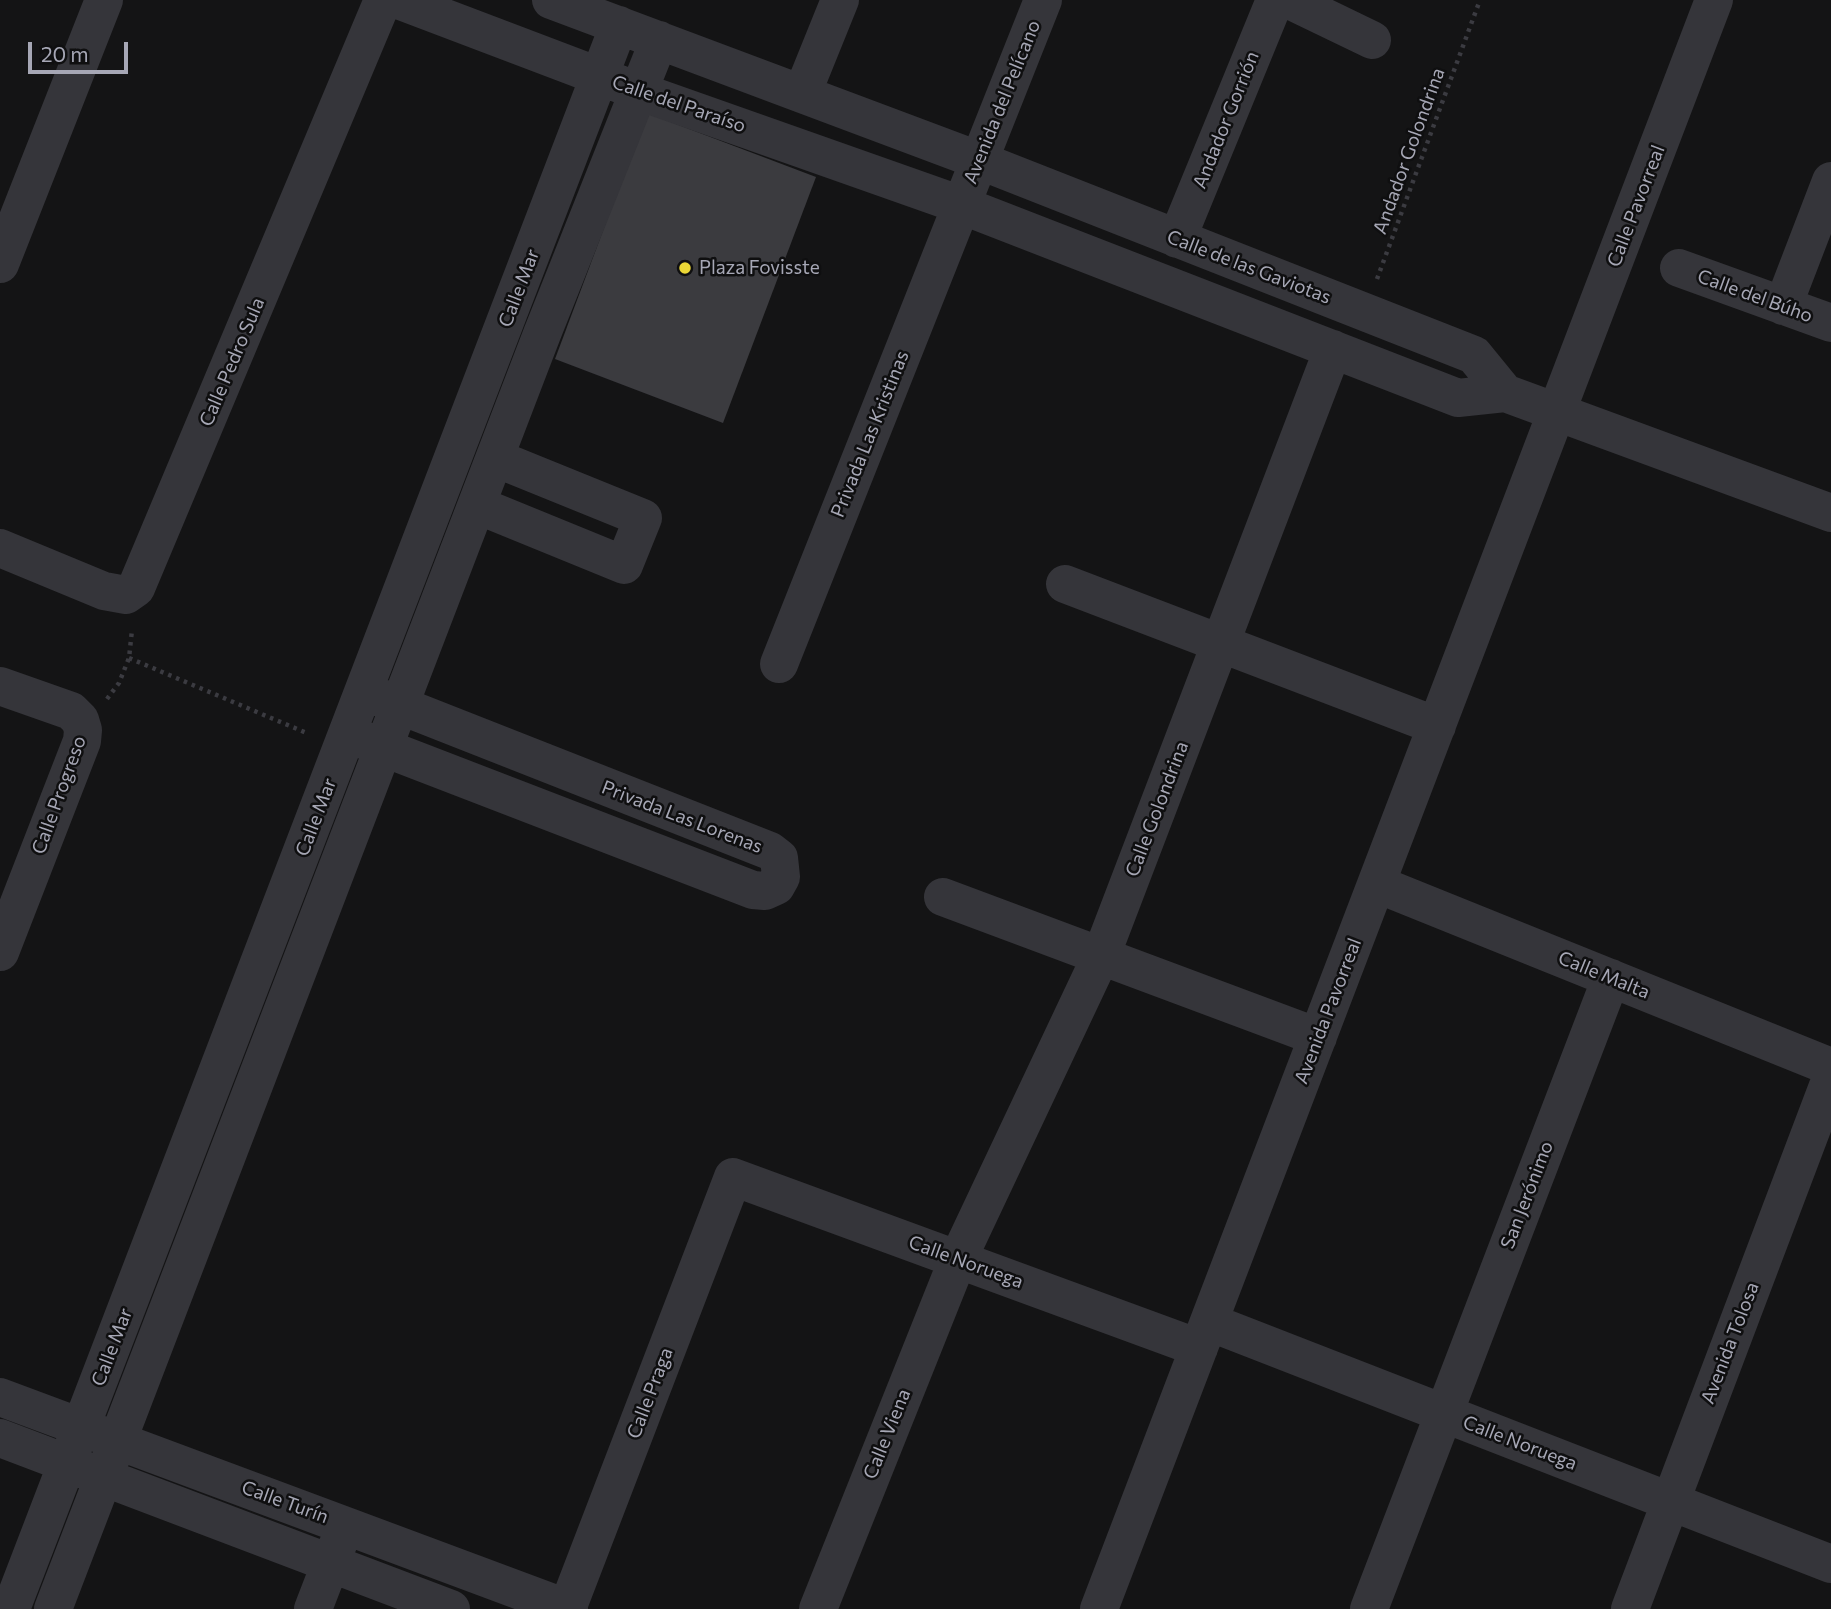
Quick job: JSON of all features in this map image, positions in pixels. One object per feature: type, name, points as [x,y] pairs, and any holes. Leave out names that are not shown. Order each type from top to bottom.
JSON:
[{"type":"street","points":[[0,264],[104,0]]},
{"type":"street","name":"Calle Pedro Sula","points":[[126,595],[142,579],[383,0]]},
{"type":"street","name":"Calle del Paraíso","points":[[398,0],[638,91],[961,205]]},
{"type":"street","points":[[551,0],[978,160]]},
{"type":"street","points":[[802,94],[840,0]]},
{"type":"street","name":"Avenida del Pelícano","points":[[961,205],[1043,0]]},
{"type":"street","name":"Andador Gorrión","points":[[1178,239],[1275,0]]},
{"type":"street","points":[[1289,0],[1372,40]]},
{"type":"street","name":"Calle Pavorreal","points":[[1557,413],[1714,0]]},
{"type":"street","name":"Calle Mar","points":[[11,1609],[619,25]]},
{"type":"street","name":"Calle Mar","points":[[53,1609],[399,706],[659,40]]},
{"type":"street","name":"Calle de las Gaviotas","points":[[978,160],[1474,355],[1505,393]]},
{"type":"street","points":[[1783,306],[1831,181]]},
{"type":"street","name":"Calle de las Gaviotas","points":[[961,205],[1458,398],[1505,393],[1831,513]]},
{"type":"street","name":"Privada Las Kristinas","points":[[779,664],[961,205]]},
{"type":"street","name":"Calle del Búho","points":[[1679,268],[1831,324]]},
{"type":"street","name":"Calle Golondrina","points":[[958,1259],[1101,956],[1333,349]]},
{"type":"street","name":"Avenida Pavorreal","points":[[1099,1609],[1557,413]]},
{"type":"street","points":[[477,505],[624,565],[642,518],[495,458]]},
{"type":"street","points":[[0,548],[104,591],[126,595]]},
{"type":"street","points":[[1065,584],[1437,726]]},
{"type":"street","name":"Calle Progreso","points":[[0,686],[71,711],[80,720],[82,741],[0,952]]},
{"type":"street","name":"Privada Las Lorenas","points":[[345,741],[383,748],[753,890],[765,891],[776,886],[781,877],[779,858],[770,851],[399,706],[365,690]]},
{"type":"street","name":"Calle Malta","points":[[1377,884],[1831,1066]]},
{"type":"street","points":[[943,897],[1318,1037]]},
{"type":"street","name":"San Jerónimo","points":[[1369,1609],[1611,978]]},
{"type":"street","name":"Avenida Tolosa","points":[[1630,1609],[1831,1077]]},
{"type":"street","name":"Calle Noruega","points":[[733,1177],[958,1259],[1444,1413],[1831,1564]]},
{"type":"street","name":"Calle Praga","points":[[568,1609],[733,1177]]},
{"type":"street","name":"Calle Viena","points":[[818,1609],[958,1259]]},
{"type":"street","name":"Calle Turín","points":[[0,1397],[568,1609]]},
{"type":"street","points":[[0,1438],[451,1609]]},
{"type":"street","points":[[313,1609],[345,1524]]},
{"type":"path","name":"Andador Golondrina","points":[[1365,313],[1480,0]]},
{"type":"path","points":[[80,720],[102,704],[119,683],[129,658],[132,615],[126,595]]},
{"type":"path","points":[[129,658],[345,741]]},
{"type":"building","name":"Plaza Fovisste","points":[[647,113],[816,177],[723,423],[555,359]]},
{"type":"place","name":"Plaza Fovisste","points":[[685,268]]}]
